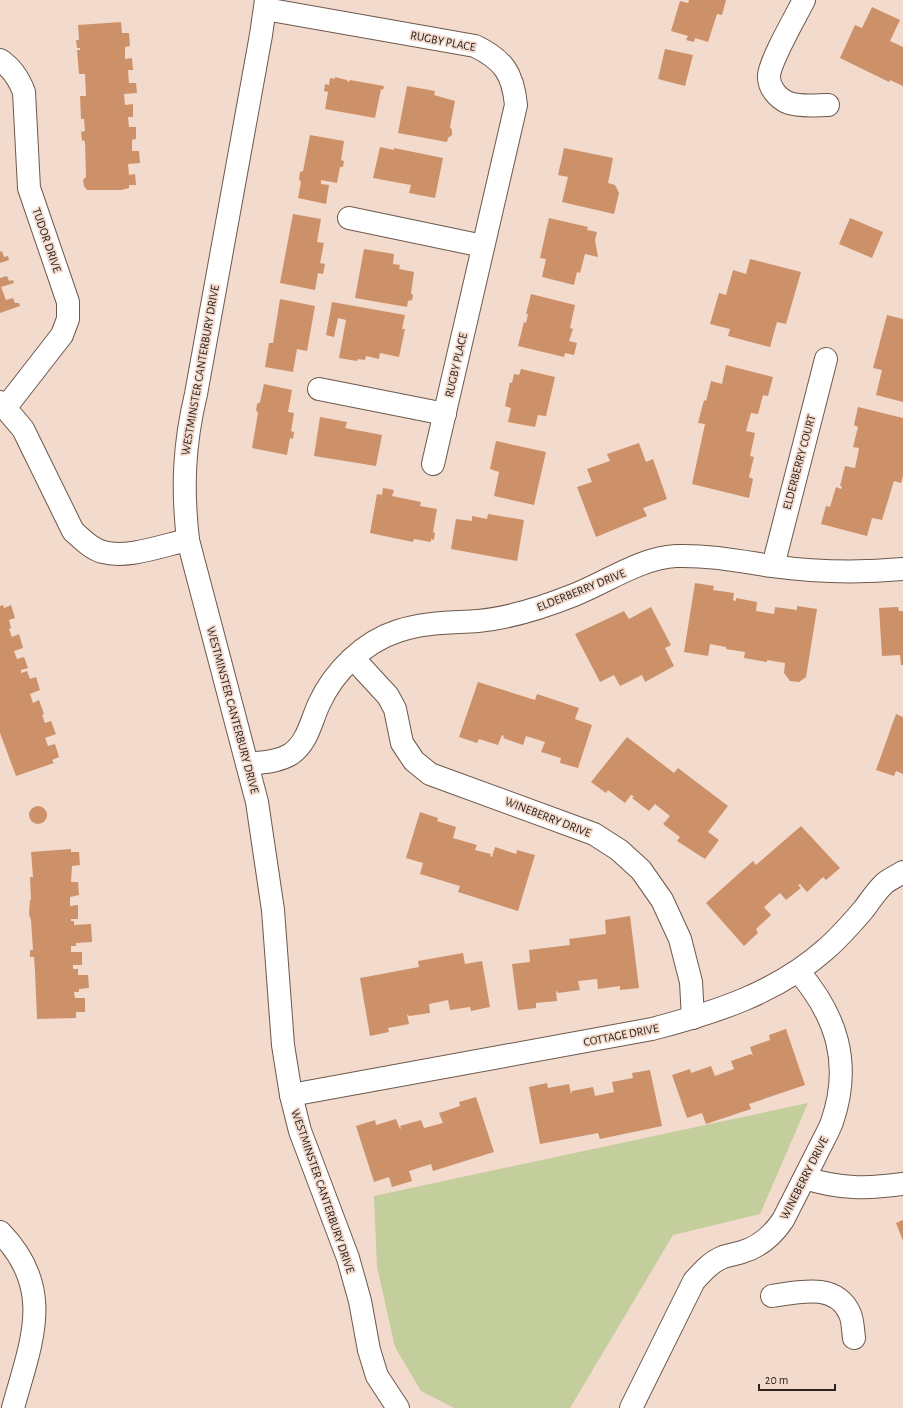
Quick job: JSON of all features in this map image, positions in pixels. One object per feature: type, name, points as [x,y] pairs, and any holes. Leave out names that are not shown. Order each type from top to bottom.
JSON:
[{"type":"street","points":[[804,0],[773,62],[769,75],[770,85],[779,98],[790,104],[828,105]]},
{"type":"street","name":"RUGBY PLACE","points":[[265,4],[475,46],[492,54],[507,70],[514,87],[516,105],[433,464]]},
{"type":"street","name":"WESTMINSTER CANTERBURY DRIVE","points":[[265,4],[196,394],[190,420],[184,463],[184,506],[188,540],[257,802],[273,910],[283,1045],[291,1095],[300,1131],[348,1258],[360,1301],[369,1350],[377,1376],[398,1408]]},
{"type":"street","name":"TUDOR DRIVE","points":[[0,60],[9,67],[20,82],[24,92],[29,188],[68,302],[68,319],[62,335],[3,405],[23,430],[74,531],[86,544],[102,552],[121,555],[188,540]]},
{"type":"street","points":[[349,218],[483,246]]},
{"type":"street","name":"ELDERBERRY COURT","points":[[772,566],[826,359]]},
{"type":"street","name":"RUGBY PLACE","points":[[319,389],[445,414]]},
{"type":"street","name":"ELDERBERRY DRIVE","points":[[248,764],[275,761],[291,753],[306,738],[320,702],[333,681],[353,658],[372,642],[398,631],[424,624],[480,621],[528,611],[574,595],[650,561],[674,556],[704,556],[772,566],[828,572],[903,568]]},
{"type":"street","name":"WINEBERRY DRIVE","points":[[353,658],[388,696],[395,709],[402,743],[414,761],[430,774],[594,834],[619,850],[641,870],[662,900],[680,939],[691,982],[693,1018]]},
{"type":"street","name":"COTTAGE DRIVE","points":[[291,1095],[644,1031],[693,1018],[749,998],[778,984],[826,949],[856,918],[885,883],[903,872]]},
{"type":"street","name":"WINEBERRY DRIVE","points":[[631,1408],[694,1280],[707,1267],[723,1257],[742,1252],[761,1244],[776,1230],[832,1123],[840,1095],[842,1066],[837,1036],[828,1014],[811,986],[798,970]]},
{"type":"street","points":[[804,1178],[850,1188],[879,1188],[903,1184]]},
{"type":"street","points":[[0,1232],[24,1265],[31,1280],[36,1310],[30,1349],[13,1408]]},
{"type":"street","points":[[772,1296],[806,1291],[835,1295],[845,1304],[851,1315],[854,1338]]},
{"type":"green space","points":[[808,1103],[760,1214],[673,1235],[570,1408],[454,1408],[421,1391],[395,1347],[377,1267],[374,1196]]},
{"type":"building","points":[[689,0],[726,0],[722,15],[717,14],[708,42],[695,38],[694,42],[686,40],[688,36],[671,31],[680,1],[688,3]]},
{"type":"building","points":[[872,7],[900,20],[890,41],[903,47],[903,86],[890,80],[889,82],[840,58],[855,25],[862,28]]},
{"type":"building","points":[[121,22],[122,33],[129,33],[130,46],[125,47],[125,59],[132,58],[133,70],[128,70],[129,83],[136,83],[137,93],[124,94],[125,105],[133,104],[133,117],[128,117],[129,127],[136,127],[136,139],[132,140],[132,151],[139,151],[140,163],[128,164],[129,175],[135,174],[136,185],[129,185],[129,188],[121,190],[87,190],[84,186],[83,180],[86,177],[85,143],[84,140],[82,141],[81,132],[85,131],[84,119],[81,119],[80,96],[86,96],[85,74],[79,74],[77,50],[80,50],[80,48],[77,48],[76,40],[79,40],[78,25]]},
{"type":"building","points":[[665,49],[693,55],[685,86],[658,79]]},
{"type":"building","points":[[335,77],[347,80],[349,82],[350,80],[384,86],[383,90],[381,89],[375,118],[325,109],[328,92],[324,91],[325,84],[329,85],[330,78],[335,79]]},
{"type":"building","points":[[407,86],[435,91],[434,95],[455,101],[450,127],[452,130],[452,135],[448,138],[447,142],[398,133]]},
{"type":"building","points":[[310,135],[344,141],[341,160],[344,161],[343,167],[340,167],[337,183],[321,180],[321,184],[329,185],[326,204],[298,198],[301,182],[299,179],[300,172],[303,171]]},
{"type":"building","points":[[380,147],[394,150],[394,148],[443,158],[435,198],[409,193],[411,185],[373,178]]},
{"type":"building","points":[[564,148],[613,158],[608,183],[615,185],[619,193],[614,214],[562,202],[568,177],[558,175]]},
{"type":"building","points":[[293,214],[321,219],[317,242],[324,243],[320,263],[325,264],[323,274],[318,273],[315,290],[280,283]]},
{"type":"building","points":[[549,218],[588,227],[587,230],[597,232],[595,240],[598,257],[585,254],[580,273],[577,272],[574,285],[542,277],[546,259],[540,258]]},
{"type":"building","points":[[850,218],[883,232],[872,258],[839,244]]},
{"type":"building","points":[[364,249],[394,254],[393,264],[400,265],[399,269],[414,272],[411,293],[413,295],[412,300],[408,301],[407,307],[355,298]]},
{"type":"building","points":[[2,251],[4,257],[8,256],[9,260],[0,263],[0,252]]},
{"type":"building","points":[[750,259],[801,272],[786,324],[777,322],[770,347],[728,336],[730,329],[710,324],[719,293],[726,295],[733,270],[746,274]]},
{"type":"building","points":[[7,276],[9,281],[13,280],[14,283],[1,287],[6,300],[13,298],[15,303],[19,303],[20,306],[0,313],[0,278]]},
{"type":"building","points":[[531,294],[575,305],[570,328],[573,329],[569,341],[577,343],[574,355],[565,353],[564,357],[518,346],[524,322],[526,323],[528,314],[526,314]]},
{"type":"building","points":[[280,299],[315,306],[307,351],[297,349],[293,372],[265,367],[269,343],[273,343]]},
{"type":"building","points":[[332,302],[405,315],[402,329],[405,329],[399,357],[380,353],[379,359],[366,356],[365,360],[358,359],[357,361],[339,358],[346,320],[338,318],[334,337],[326,335]]},
{"type":"building","points":[[887,315],[903,319],[903,402],[876,395],[882,370],[873,368]]},
{"type":"building","points":[[726,365],[773,377],[768,396],[763,395],[758,414],[751,413],[746,431],[755,433],[750,456],[754,457],[749,477],[753,479],[749,498],[692,484],[705,424],[698,423],[704,400],[706,401],[711,381],[722,384]]},
{"type":"building","points":[[521,369],[555,377],[546,416],[538,415],[535,427],[508,422],[511,408],[505,406],[510,382],[512,383],[514,374],[519,375]]},
{"type":"building","points":[[264,384],[292,390],[288,412],[294,413],[291,431],[294,432],[293,439],[290,438],[287,455],[252,448],[258,413],[256,410],[257,404],[260,402]]},
{"type":"building","points":[[858,407],[903,418],[903,476],[901,483],[894,481],[882,520],[872,518],[867,536],[821,524],[826,506],[830,507],[836,487],[841,489],[842,486],[840,486],[845,466],[855,468],[859,448],[853,447],[858,427],[854,425]]},
{"type":"building","points":[[320,417],[347,422],[345,428],[382,435],[376,466],[314,456]]},
{"type":"building","points":[[496,441],[546,452],[534,505],[494,496],[499,472],[490,469]]},
{"type":"building","points":[[639,443],[646,462],[653,459],[667,499],[643,508],[647,516],[596,537],[577,487],[592,482],[587,469],[610,461],[607,454]]},
{"type":"building","points":[[383,488],[394,490],[392,496],[421,502],[420,506],[437,509],[433,532],[435,533],[434,540],[431,539],[431,542],[414,539],[413,542],[370,533],[377,494],[382,495]]},
{"type":"building","points":[[488,514],[524,520],[517,561],[451,549],[456,519],[472,521],[472,516],[487,519]]},
{"type":"building","points":[[695,583],[714,586],[713,590],[734,593],[733,600],[736,601],[736,598],[757,602],[756,611],[774,614],[775,607],[797,610],[797,606],[817,609],[806,677],[799,682],[790,681],[784,673],[785,663],[744,658],[745,652],[726,649],[726,647],[710,644],[708,656],[684,652]]},
{"type":"building","points":[[3,605],[4,608],[11,605],[15,618],[9,620],[11,628],[9,629],[12,637],[19,634],[23,648],[14,651],[17,659],[24,657],[28,668],[21,670],[21,673],[27,671],[30,679],[36,677],[40,690],[30,694],[33,703],[39,700],[44,714],[42,715],[45,723],[51,721],[56,734],[45,738],[48,746],[55,744],[59,757],[52,760],[54,763],[16,776],[0,733],[0,606]]},
{"type":"building","points":[[651,607],[671,645],[665,648],[674,666],[645,682],[642,675],[620,686],[614,675],[600,682],[575,634],[624,611],[629,619]]},
{"type":"building","points":[[898,607],[899,611],[903,611],[903,665],[901,665],[900,655],[882,656],[879,608]]},
{"type":"building","points":[[478,682],[535,700],[537,694],[579,708],[575,719],[592,725],[578,768],[560,763],[561,758],[541,752],[545,742],[526,736],[523,745],[503,738],[504,736],[502,735],[498,745],[479,739],[477,743],[459,737]]},
{"type":"building","points":[[896,714],[903,717],[903,774],[896,771],[894,776],[876,770]]},
{"type":"building","points":[[627,737],[674,773],[678,768],[728,806],[708,832],[719,840],[705,859],[677,841],[680,837],[663,824],[670,816],[655,804],[649,811],[632,798],[634,796],[631,795],[625,803],[608,790],[606,793],[591,782]]},
{"type":"building","points":[[38,806],[45,808],[47,815],[45,822],[38,824],[31,822],[29,815],[31,808]]},
{"type":"building","points":[[420,812],[438,818],[437,821],[456,827],[453,838],[477,845],[475,850],[491,854],[490,856],[492,857],[495,847],[516,854],[517,850],[535,855],[518,911],[458,892],[460,886],[420,874],[423,863],[406,858]]},
{"type":"building","points":[[801,826],[840,868],[826,880],[823,877],[807,892],[800,884],[798,885],[801,888],[786,900],[780,893],[764,907],[771,915],[756,929],[758,933],[744,946],[706,903],[753,861],[756,865]]},
{"type":"building","points":[[71,849],[71,852],[79,852],[80,865],[72,866],[71,882],[78,882],[79,895],[70,897],[70,906],[78,905],[78,919],[71,919],[71,921],[74,921],[74,925],[91,924],[92,942],[76,943],[76,946],[71,946],[71,952],[82,952],[82,965],[73,965],[73,969],[78,969],[78,975],[88,975],[89,988],[79,989],[79,992],[74,992],[75,998],[85,998],[85,1012],[76,1012],[76,1018],[37,1019],[34,957],[30,957],[30,950],[33,950],[31,920],[29,914],[31,900],[30,877],[33,877],[31,852]]},
{"type":"building","points":[[630,916],[639,988],[620,990],[620,986],[598,989],[597,979],[578,981],[580,990],[558,993],[556,990],[557,1001],[536,1003],[536,1008],[518,1010],[512,964],[530,962],[529,950],[570,945],[569,939],[606,934],[605,920]]},
{"type":"building","points":[[463,953],[465,964],[482,961],[490,1007],[471,1011],[470,1007],[450,1010],[448,1000],[429,1004],[430,1013],[409,1016],[407,1014],[409,1024],[388,1028],[389,1032],[370,1036],[360,978],[419,967],[418,961]]},
{"type":"building","points":[[786,1029],[805,1085],[749,1104],[751,1109],[706,1124],[702,1113],[687,1118],[672,1075],[690,1069],[691,1073],[711,1066],[715,1076],[734,1069],[731,1061],[751,1054],[753,1056],[750,1047],[770,1040],[769,1035]]},
{"type":"building","points":[[650,1070],[662,1126],[600,1139],[598,1133],[540,1144],[529,1087],[547,1083],[548,1088],[569,1084],[571,1094],[572,1091],[593,1087],[595,1096],[614,1092],[612,1082],[633,1078],[632,1073]]},
{"type":"building","points":[[476,1097],[494,1152],[433,1171],[431,1164],[409,1171],[412,1181],[392,1187],[389,1177],[374,1182],[356,1126],[375,1120],[376,1125],[396,1119],[400,1129],[400,1126],[421,1120],[424,1128],[443,1123],[439,1113],[460,1106],[459,1102]]},
{"type":"building","points":[[903,1220],[903,1241],[896,1223]]}]
